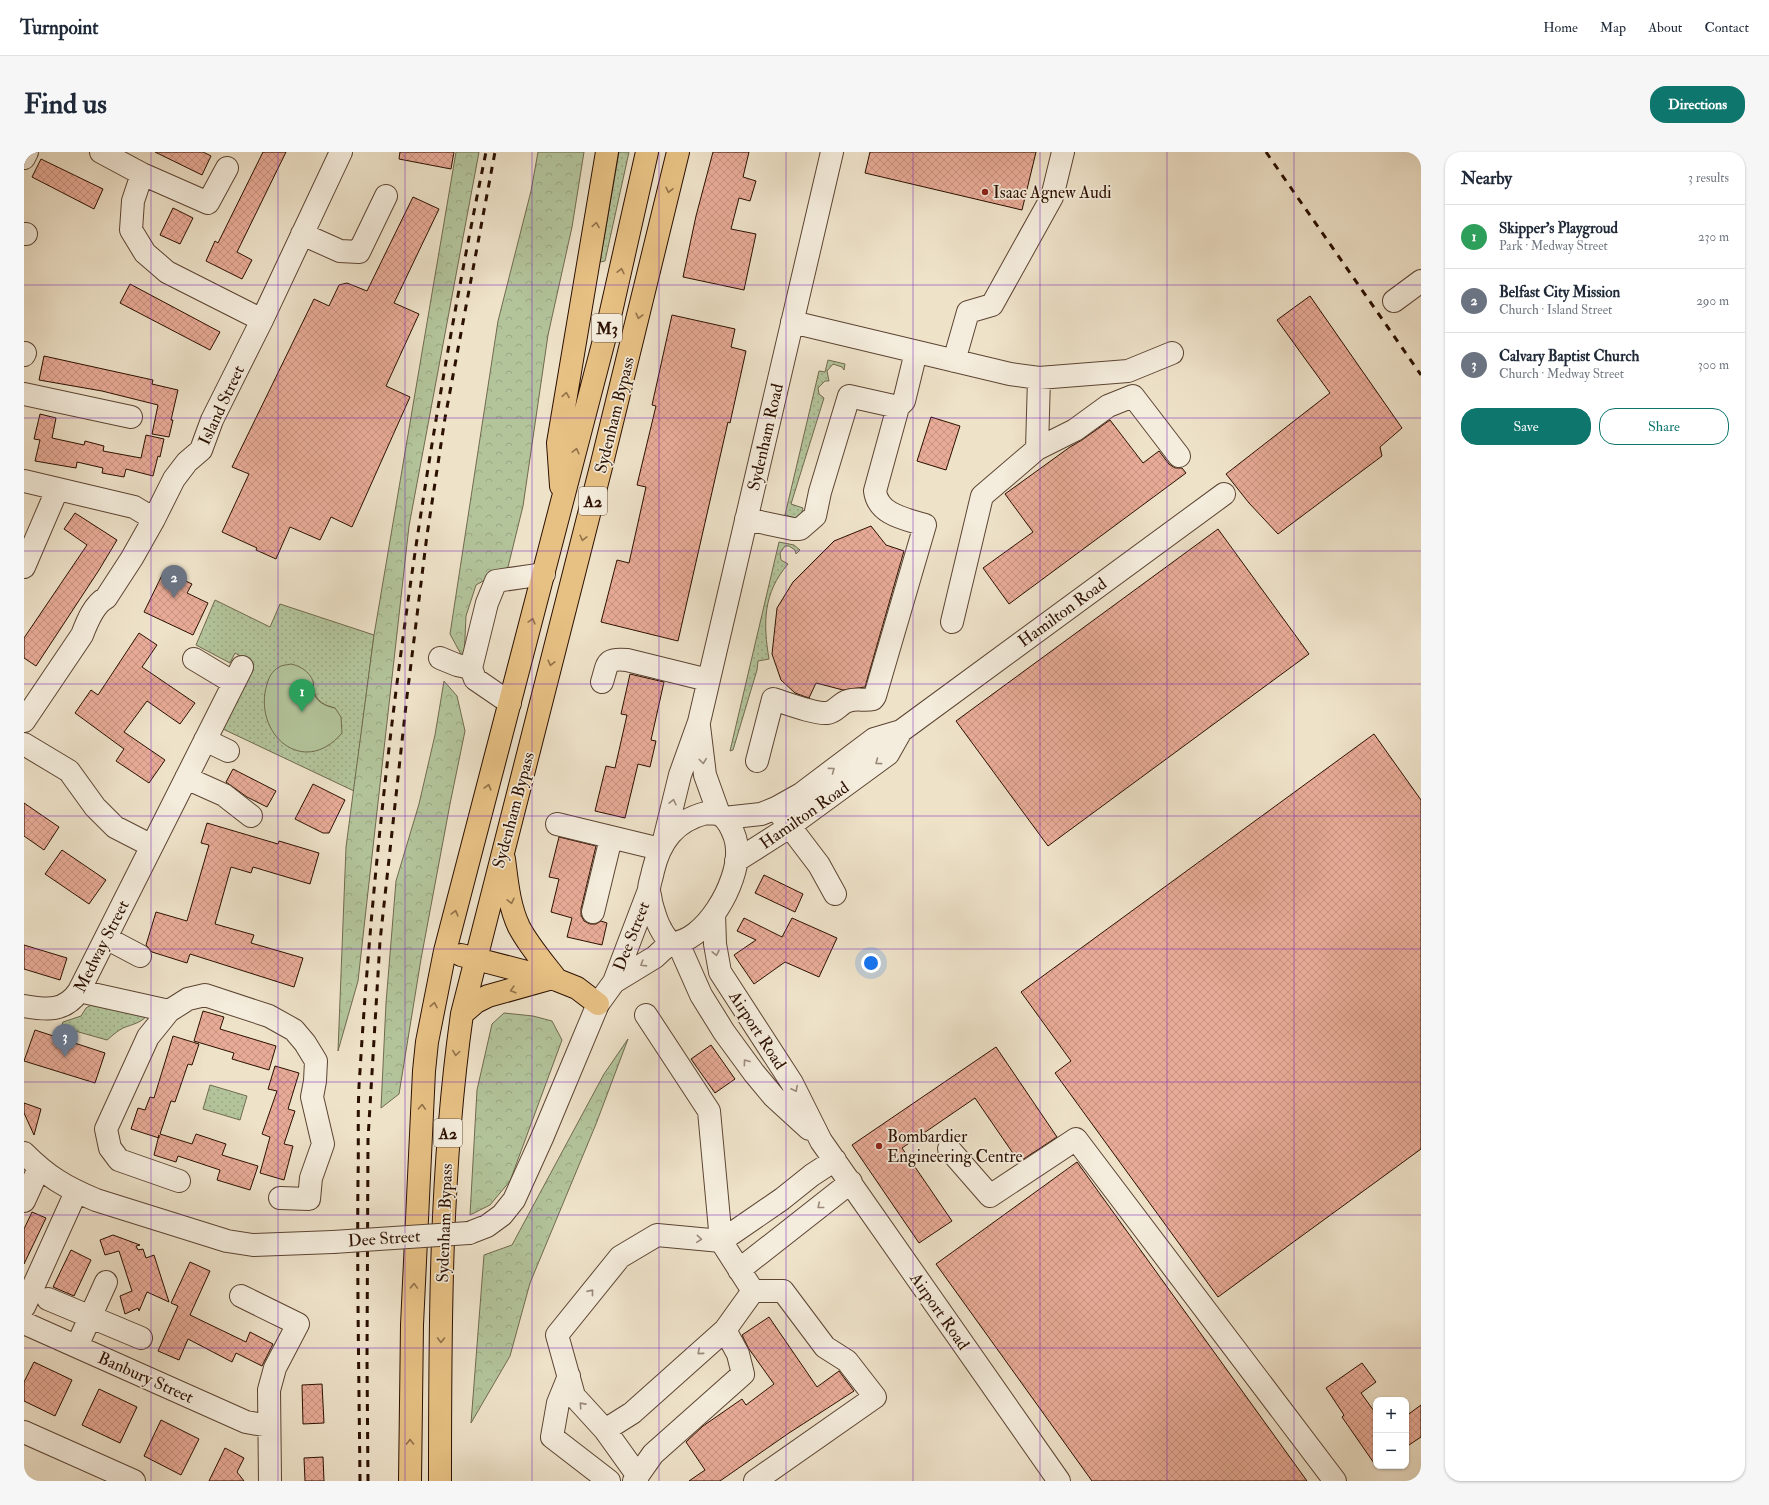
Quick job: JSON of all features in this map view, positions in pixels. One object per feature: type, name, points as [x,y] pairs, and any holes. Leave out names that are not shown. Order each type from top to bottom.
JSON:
[{"type":"highway","name":"A2","points":[[563,503],[558,443],[607,152]]},
{"type":"highway","name":"M3","points":[[563,503],[610,318],[647,152]]},
{"type":"highway","name":"Sydenham Bypass","points":[[440,1481],[442,1252],[446,1167],[450,1104],[462,1014],[601,467],[678,152]]},
{"type":"highway","name":"Sydenham Bypass","points":[[410,1481],[412,1325],[423,1078],[428,1042],[445,951],[563,503]]},
{"type":"highway","points":[[503,849],[510,896],[519,926],[554,980]]},
{"type":"highway","points":[[445,951],[554,980],[577,988],[598,1004]]},
{"type":"highway","points":[[462,1014],[476,1002],[488,996],[554,980]]},
{"type":"street","points":[[24,158],[27,152]]},
{"type":"street","points":[[101,152],[142,174],[208,203],[227,168]]},
{"type":"street","name":"Island Street","points":[[24,721],[32,693],[82,635],[86,624],[101,601],[106,598],[132,558],[174,479],[186,462],[201,450],[212,420],[262,320],[341,152]]},
{"type":"street","name":"Sydenham Road","points":[[662,845],[680,775],[699,722],[832,152]]},
{"type":"street","points":[[954,361],[968,312],[992,305],[1052,197],[1063,152]]},
{"type":"street","points":[[142,174],[134,201],[131,230],[145,253],[167,272],[262,320]]},
{"type":"street","points":[[302,234],[340,251],[359,252],[386,196]]},
{"type":"street","points":[[1394,301],[1421,281]]},
{"type":"street","points":[[792,322],[1010,374],[1039,378],[1128,371],[1172,353]]},
{"type":"street","points":[[757,761],[773,699],[828,713],[848,701],[869,700],[873,699],[875,696],[925,525],[893,515],[886,511],[876,498],[875,491],[898,407],[904,401],[916,352]]},
{"type":"street","points":[[1036,449],[1039,378]]},
{"type":"street","points":[[24,394],[131,417]]},
{"type":"street","points":[[746,519],[793,529],[800,529],[815,516],[820,492],[849,396],[898,407]]},
{"type":"street","points":[[952,622],[982,496],[1036,449],[1075,430],[1108,406],[1133,396],[1179,456]]},
{"type":"street","points":[[24,481],[134,507],[154,519]]},
{"type":"street","points":[[24,567],[57,490]]},
{"type":"street","name":"Hamilton Road","points":[[722,816],[761,814],[776,808],[801,794],[874,738],[901,731],[1224,494]]},
{"type":"street","points":[[510,703],[475,679],[471,668],[487,603],[496,581],[544,574]]},
{"type":"street","points":[[440,658],[471,668]]},
{"type":"street","name":"Medway Street","points":[[24,1006],[42,1009],[57,1008],[73,1001],[238,675],[194,659]]},
{"type":"street","points":[[602,682],[608,663],[614,659],[627,660],[708,680]]},
{"type":"street","name":"Sydenham Road","points":[[699,722],[705,775],[722,816]]},
{"type":"street","name":"Hamilton Road","points":[[736,861],[789,826],[888,754],[901,731]]},
{"type":"street","points":[[205,740],[228,751]]},
{"type":"street","points":[[24,744],[69,771],[95,807],[115,827],[152,846]]},
{"type":"street","points":[[186,778],[224,795],[251,816]]},
{"type":"street","points":[[776,808],[819,865],[836,894]]},
{"type":"street","points":[[706,813],[722,816],[732,829],[737,850],[736,861],[728,893],[714,914],[696,933],[674,943],[658,925],[649,890],[655,864],[662,845],[675,828],[692,817],[706,813]]},
{"type":"street","points":[[556,824],[612,838],[662,845]]},
{"type":"street","points":[[593,912],[612,838]]},
{"type":"street","name":"Dee Street","points":[[24,1153],[39,1168],[58,1182],[76,1192],[96,1200],[227,1241],[253,1245],[333,1242],[469,1233],[487,1226],[502,1215],[514,1200],[545,1131],[598,1004],[614,982],[649,890]]},
{"type":"street","name":"Airport Road","points":[[714,914],[714,944],[720,972],[792,1083],[821,1141],[1059,1481]]},
{"type":"street","points":[[106,938],[140,956]]},
{"type":"street","name":"Dee Street","points":[[614,982],[655,957],[674,943]]},
{"type":"street","name":"Airport Road","points":[[674,943],[701,995],[754,1073],[774,1096],[821,1141]]},
{"type":"street","points":[[79,991],[169,1011]]},
{"type":"street","points":[[179,1181],[119,1160],[110,1148],[106,1128],[148,1037],[169,1011],[188,999],[205,995],[269,1016],[294,1030],[305,1043],[316,1061],[315,1081],[312,1097],[323,1144],[311,1178],[309,1199],[280,1198]]},
{"type":"street","points":[[646,1015],[709,1111],[722,1241],[753,1291]]},
{"type":"street","points":[[949,1149],[990,1196],[1076,1139],[1335,1481]]},
{"type":"street","points":[[725,1330],[738,1354],[743,1374],[653,1454],[636,1478],[605,1430],[574,1396],[557,1335],[620,1257],[657,1236],[722,1241],[782,1198],[812,1174],[835,1160]]},
{"type":"street","points":[[24,1201],[39,1168]]},
{"type":"street","points":[[739,1270],[851,1182]]},
{"type":"street","points":[[24,1307],[76,1192]]},
{"type":"street","points":[[77,1346],[106,1282]]},
{"type":"street","points":[[605,1430],[632,1413],[725,1330],[753,1291]]},
{"type":"street","points":[[753,1291],[783,1291],[825,1347],[836,1352],[847,1361],[875,1397],[755,1481]]},
{"type":"street","points":[[241,1296],[298,1324],[275,1368],[269,1390],[270,1481]]},
{"type":"street","points":[[48,1298],[141,1338]]},
{"type":"street","name":"Banbury Street","points":[[24,1323],[246,1422],[269,1426]]},
{"type":"street","points":[[568,1376],[558,1403],[552,1437],[609,1481]]},
{"type":"street","points":[[24,1432],[134,1481]]},
{"type":"green space","points":[[456,152],[479,152],[409,526],[358,981],[338,1051],[346,847],[374,635]]},
{"type":"green space","points":[[538,152],[584,152],[572,227],[548,335],[523,506],[508,567],[476,585],[466,616],[464,660],[450,634],[498,321],[531,191]]},
{"type":"green space","points":[[619,152],[629,152],[605,261],[600,262]]},
{"type":"green space","points":[[828,360],[845,364],[844,370],[842,367],[833,364],[827,371],[829,381],[825,381],[818,388],[819,394],[824,398],[791,504],[803,508],[801,515],[795,518],[785,515],[819,371],[825,372]]},
{"type":"green space","points":[[779,542],[794,545],[800,550],[796,554],[795,550],[789,546],[785,546],[780,553],[781,560],[788,564],[780,575],[769,597],[766,633],[769,659],[758,661],[757,670],[733,750],[730,751]]},
{"type":"green space","points":[[215,600],[270,627],[280,604],[374,635],[354,791],[223,729],[254,664],[235,653],[230,663],[196,645]],"holes":[[[313,682],[313,687],[318,700],[325,705],[335,708],[264,695]]]},
{"type":"green space","points":[[291,664],[298,666],[307,672],[313,681],[313,690],[316,698],[324,705],[335,708],[341,717],[342,733],[327,746],[312,752],[297,751],[284,744],[274,733],[267,719],[264,702],[269,679],[273,672],[277,669]]},
{"type":"green space","points":[[444,681],[457,696],[465,731],[421,959],[399,1094],[381,1108],[386,1003],[396,881],[419,804],[435,735]]},
{"type":"green space","points":[[93,1004],[148,1014],[140,1021],[121,1029],[107,1040],[61,1027],[63,1022],[81,1016],[86,1008]]},
{"type":"green space","points":[[504,1013],[533,1016],[552,1021],[562,1040],[510,1181],[490,1205],[470,1215],[477,1090],[492,1024]]},
{"type":"green space","points":[[628,1039],[596,1124],[530,1283],[510,1356],[471,1423],[484,1255],[512,1245],[604,1074]]},
{"type":"green space","points":[[210,1085],[247,1096],[240,1120],[203,1109]]},
{"type":"building","points":[[155,152],[203,152],[211,156],[202,175]]},
{"type":"building","points":[[263,152],[286,152],[237,252],[252,260],[242,279],[206,261],[215,241],[218,243]]},
{"type":"building","points":[[400,152],[454,152],[451,169],[399,159]]},
{"type":"building","points":[[713,152],[749,152],[743,177],[756,181],[750,201],[739,198],[731,229],[756,234],[744,290],[683,277],[696,216]]},
{"type":"building","name":"Isaac Agnew Audi","points":[[870,152],[1036,152],[1022,210],[865,173]]},
{"type":"building","points":[[41,159],[103,189],[94,209],[32,177]]},
{"type":"building","points":[[413,197],[439,209],[394,303],[419,314],[386,386],[410,397],[352,527],[331,517],[320,540],[290,527],[276,559],[256,550],[257,548],[222,532],[249,474],[232,467],[314,299],[329,306],[339,285],[347,283],[367,291]]},
{"type":"building","points":[[173,208],[193,218],[180,244],[160,235]]},
{"type":"building","points":[[130,284],[220,332],[210,350],[120,303]]},
{"type":"building","points":[[1310,296],[1402,428],[1380,447],[1382,456],[1278,534],[1249,503],[1226,474],[1330,393],[1277,320]]},
{"type":"building","points":[[672,315],[735,329],[731,347],[746,351],[730,423],[728,422],[678,641],[601,622],[617,560],[629,563],[646,487],[637,485],[656,406],[652,405]]},
{"type":"building","points":[[44,356],[153,380],[152,384],[178,390],[171,420],[173,420],[169,437],[152,434],[158,405],[102,391],[39,380]]},
{"type":"building","points":[[40,414],[56,418],[52,438],[84,445],[85,441],[104,446],[103,451],[141,458],[146,435],[164,439],[160,457],[158,456],[153,476],[126,469],[124,477],[102,473],[103,468],[77,462],[76,468],[35,461],[40,440],[34,439]]},
{"type":"building","points":[[931,417],[960,426],[946,470],[917,461]]},
{"type":"building","points":[[1110,420],[1143,463],[1159,451],[1169,464],[1175,468],[1182,468],[1186,473],[1009,604],[983,568],[1033,532],[1005,494]]},
{"type":"building","points":[[75,513],[117,540],[36,666],[24,658],[24,638],[87,545],[64,529]]},
{"type":"building","points":[[871,526],[886,545],[904,551],[865,687],[843,690],[816,683],[809,698],[795,693],[781,680],[772,654],[777,608],[793,582],[834,541]]},
{"type":"building","points":[[1218,529],[1309,654],[1048,846],[956,721]]},
{"type":"building","points":[[164,571],[192,584],[187,593],[208,603],[193,635],[144,612]]},
{"type":"building","points":[[139,633],[157,645],[142,667],[195,703],[180,724],[147,701],[124,732],[165,760],[149,783],[116,761],[124,749],[75,713],[91,690],[98,695]]},
{"type":"building","points":[[630,674],[664,682],[651,740],[656,741],[650,767],[638,764],[625,818],[595,811],[606,766],[615,768],[627,715],[621,714]]},
{"type":"building","points":[[1374,734],[1421,800],[1421,1149],[1218,1297],[1055,1073],[1071,1061],[1021,992]]},
{"type":"building","points":[[233,769],[276,791],[267,807],[247,797],[226,782]]},
{"type":"building","points":[[313,784],[345,800],[329,833],[323,833],[295,819]]},
{"type":"building","points":[[24,803],[59,827],[44,850],[24,836]]},
{"type":"building","points":[[207,823],[278,844],[279,841],[319,853],[310,884],[253,867],[251,873],[231,867],[215,924],[254,935],[251,943],[303,958],[294,987],[190,954],[187,963],[152,952],[146,945],[156,912],[187,921],[209,845],[201,843]]},
{"type":"building","points":[[559,837],[596,846],[581,909],[581,915],[584,921],[590,924],[596,924],[601,921],[607,923],[602,945],[567,937],[572,918],[551,912],[559,879],[549,877]]},
{"type":"building","points":[[62,850],[106,880],[89,904],[45,874]]},
{"type":"building","points":[[764,875],[803,894],[795,912],[755,893]]},
{"type":"building","points":[[744,918],[782,937],[792,918],[837,938],[819,977],[785,962],[754,984],[734,955],[756,940],[737,931]]},
{"type":"building","points":[[24,945],[67,958],[60,980],[24,969]]},
{"type":"building","points":[[203,1011],[224,1017],[220,1029],[276,1046],[269,1070],[232,1059],[234,1053],[194,1041]]},
{"type":"building","points":[[35,1030],[105,1053],[95,1083],[24,1061]]},
{"type":"building","points":[[173,1036],[199,1044],[192,1065],[188,1064],[175,1102],[171,1101],[160,1134],[192,1144],[196,1134],[226,1144],[222,1155],[258,1166],[250,1190],[217,1180],[220,1170],[178,1156],[176,1162],[154,1155],[158,1138],[131,1129],[138,1108],[145,1110],[150,1097],[154,1098]]},
{"type":"building","points":[[711,1045],[735,1079],[715,1093],[691,1059]]},
{"type":"building","name":"Bombardier Engineering Centre","points":[[996,1047],[1057,1137],[1019,1162],[975,1098],[902,1148],[952,1221],[919,1243],[852,1145]]},
{"type":"building","points":[[275,1066],[299,1073],[288,1109],[295,1111],[284,1144],[293,1146],[284,1180],[260,1173],[270,1137],[262,1134],[277,1091],[268,1089]]},
{"type":"building","points":[[24,1103],[41,1109],[34,1135],[24,1113]]},
{"type":"building","points":[[1077,1162],[1307,1481],[1092,1481],[936,1264]]},
{"type":"building","points":[[32,1212],[46,1218],[24,1264],[24,1229]]},
{"type":"building","points":[[113,1235],[140,1245],[136,1246],[138,1250],[143,1249],[146,1258],[154,1255],[169,1302],[147,1292],[139,1311],[138,1308],[125,1314],[120,1296],[132,1291],[119,1251],[105,1255],[100,1240]]},
{"type":"building","points":[[71,1250],[91,1260],[74,1296],[53,1287]]},
{"type":"building","points":[[190,1262],[210,1271],[190,1315],[246,1342],[250,1332],[273,1344],[262,1366],[236,1353],[232,1362],[188,1339],[179,1360],[158,1351],[178,1306],[171,1303]]},
{"type":"building","points":[[769,1317],[817,1387],[839,1371],[854,1391],[789,1433],[720,1481],[689,1481],[705,1470],[686,1442],[703,1426],[742,1399],[746,1405],[774,1384],[749,1349],[742,1335]]},
{"type":"building","points":[[34,1362],[72,1380],[55,1416],[24,1401],[24,1382]]},
{"type":"building","points":[[1362,1363],[1376,1382],[1361,1393],[1373,1410],[1373,1462],[1342,1417],[1344,1415],[1326,1388]]},
{"type":"building","points":[[322,1384],[324,1423],[303,1424],[302,1385]]},
{"type":"building","points":[[99,1389],[137,1407],[120,1443],[82,1425]]},
{"type":"building","points":[[1421,1405],[1421,1437],[1409,1445],[1409,1433],[1409,1414]]},
{"type":"building","points":[[161,1420],[199,1439],[181,1475],[144,1456]]},
{"type":"building","points":[[225,1448],[244,1458],[237,1472],[244,1481],[209,1481]]},
{"type":"building","points":[[323,1457],[324,1481],[305,1481],[304,1458]]},
{"type":"railway","points":[[360,1481],[358,1254],[359,1084],[368,955],[392,724],[407,609],[443,380],[486,152]]},
{"type":"railway","points":[[368,1481],[368,1139],[380,941],[407,696],[427,535],[445,418],[495,152]]},
{"type":"railway","points":[[1266,152],[1421,375]]},
{"type":"place","name":"Isaac Agnew Audi","points":[[985,192]]},
{"type":"place","name":"Belfast City Mission","points":[[174,598]]},
{"type":"place","name":"Skipper's Playgroud","points":[[302,712]]},
{"type":"place","name":"Calvary Baptist Church","points":[[65,1057]]},
{"type":"place","name":"Bombardier Engineering Centre","points":[[879,1146]]}]
